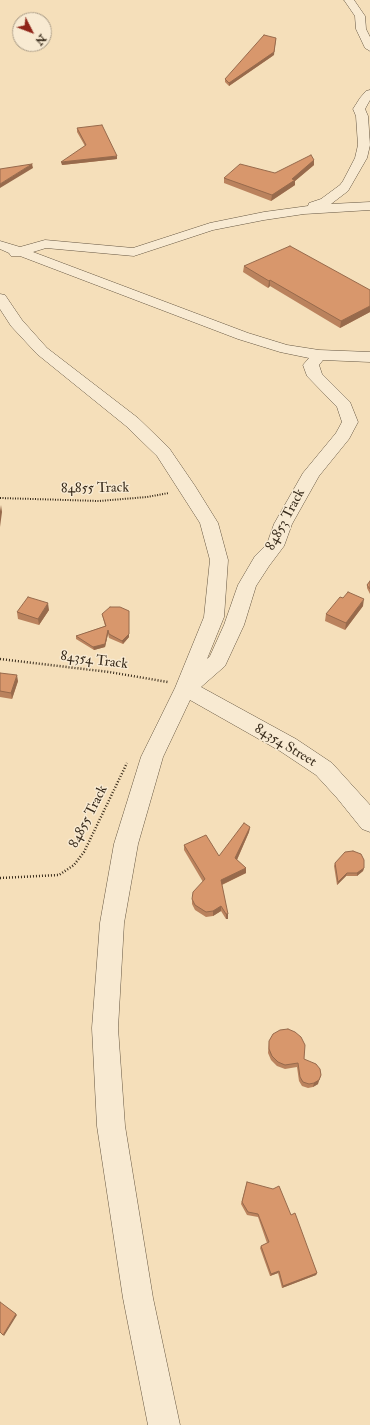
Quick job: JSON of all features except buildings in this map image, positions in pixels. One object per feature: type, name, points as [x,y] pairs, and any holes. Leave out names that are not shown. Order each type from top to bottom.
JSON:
[{"type":"street","points":[[349,0],[360,16],[361,29],[370,48]]},
{"type":"street","points":[[304,210],[331,199],[349,182],[363,154],[364,145],[362,116],[359,108],[370,93]]},
{"type":"street","points":[[0,259],[45,244],[134,252],[210,227],[264,216],[304,210],[370,206]]},
{"type":"street","points":[[0,245],[243,336],[285,349],[319,355],[370,357]]},
{"type":"street","points":[[0,298],[16,323],[42,351],[132,422],[163,452],[209,523],[219,560],[214,617],[185,688],[152,757],[126,844],[112,923],[105,1028],[111,1126],[138,1298],[164,1425]]},
{"type":"street","name":"84853 Track","points":[[185,688],[218,661],[234,625],[247,585],[262,562],[275,546],[283,524],[312,473],[343,435],[350,422],[344,405],[315,376],[311,365],[319,355]]},
{"type":"street","name":"84354 Street","points":[[185,688],[288,746],[324,769],[345,791],[370,822]]},
{"type":"path","name":"84855 Track","points":[[0,498],[99,501],[147,497],[189,490]]},
{"type":"path","name":"84354 Track","points":[[0,659],[157,678],[185,688]]},
{"type":"path","name":"84855 Track","points":[[0,878],[58,875],[74,865],[84,852],[128,760]]}]
